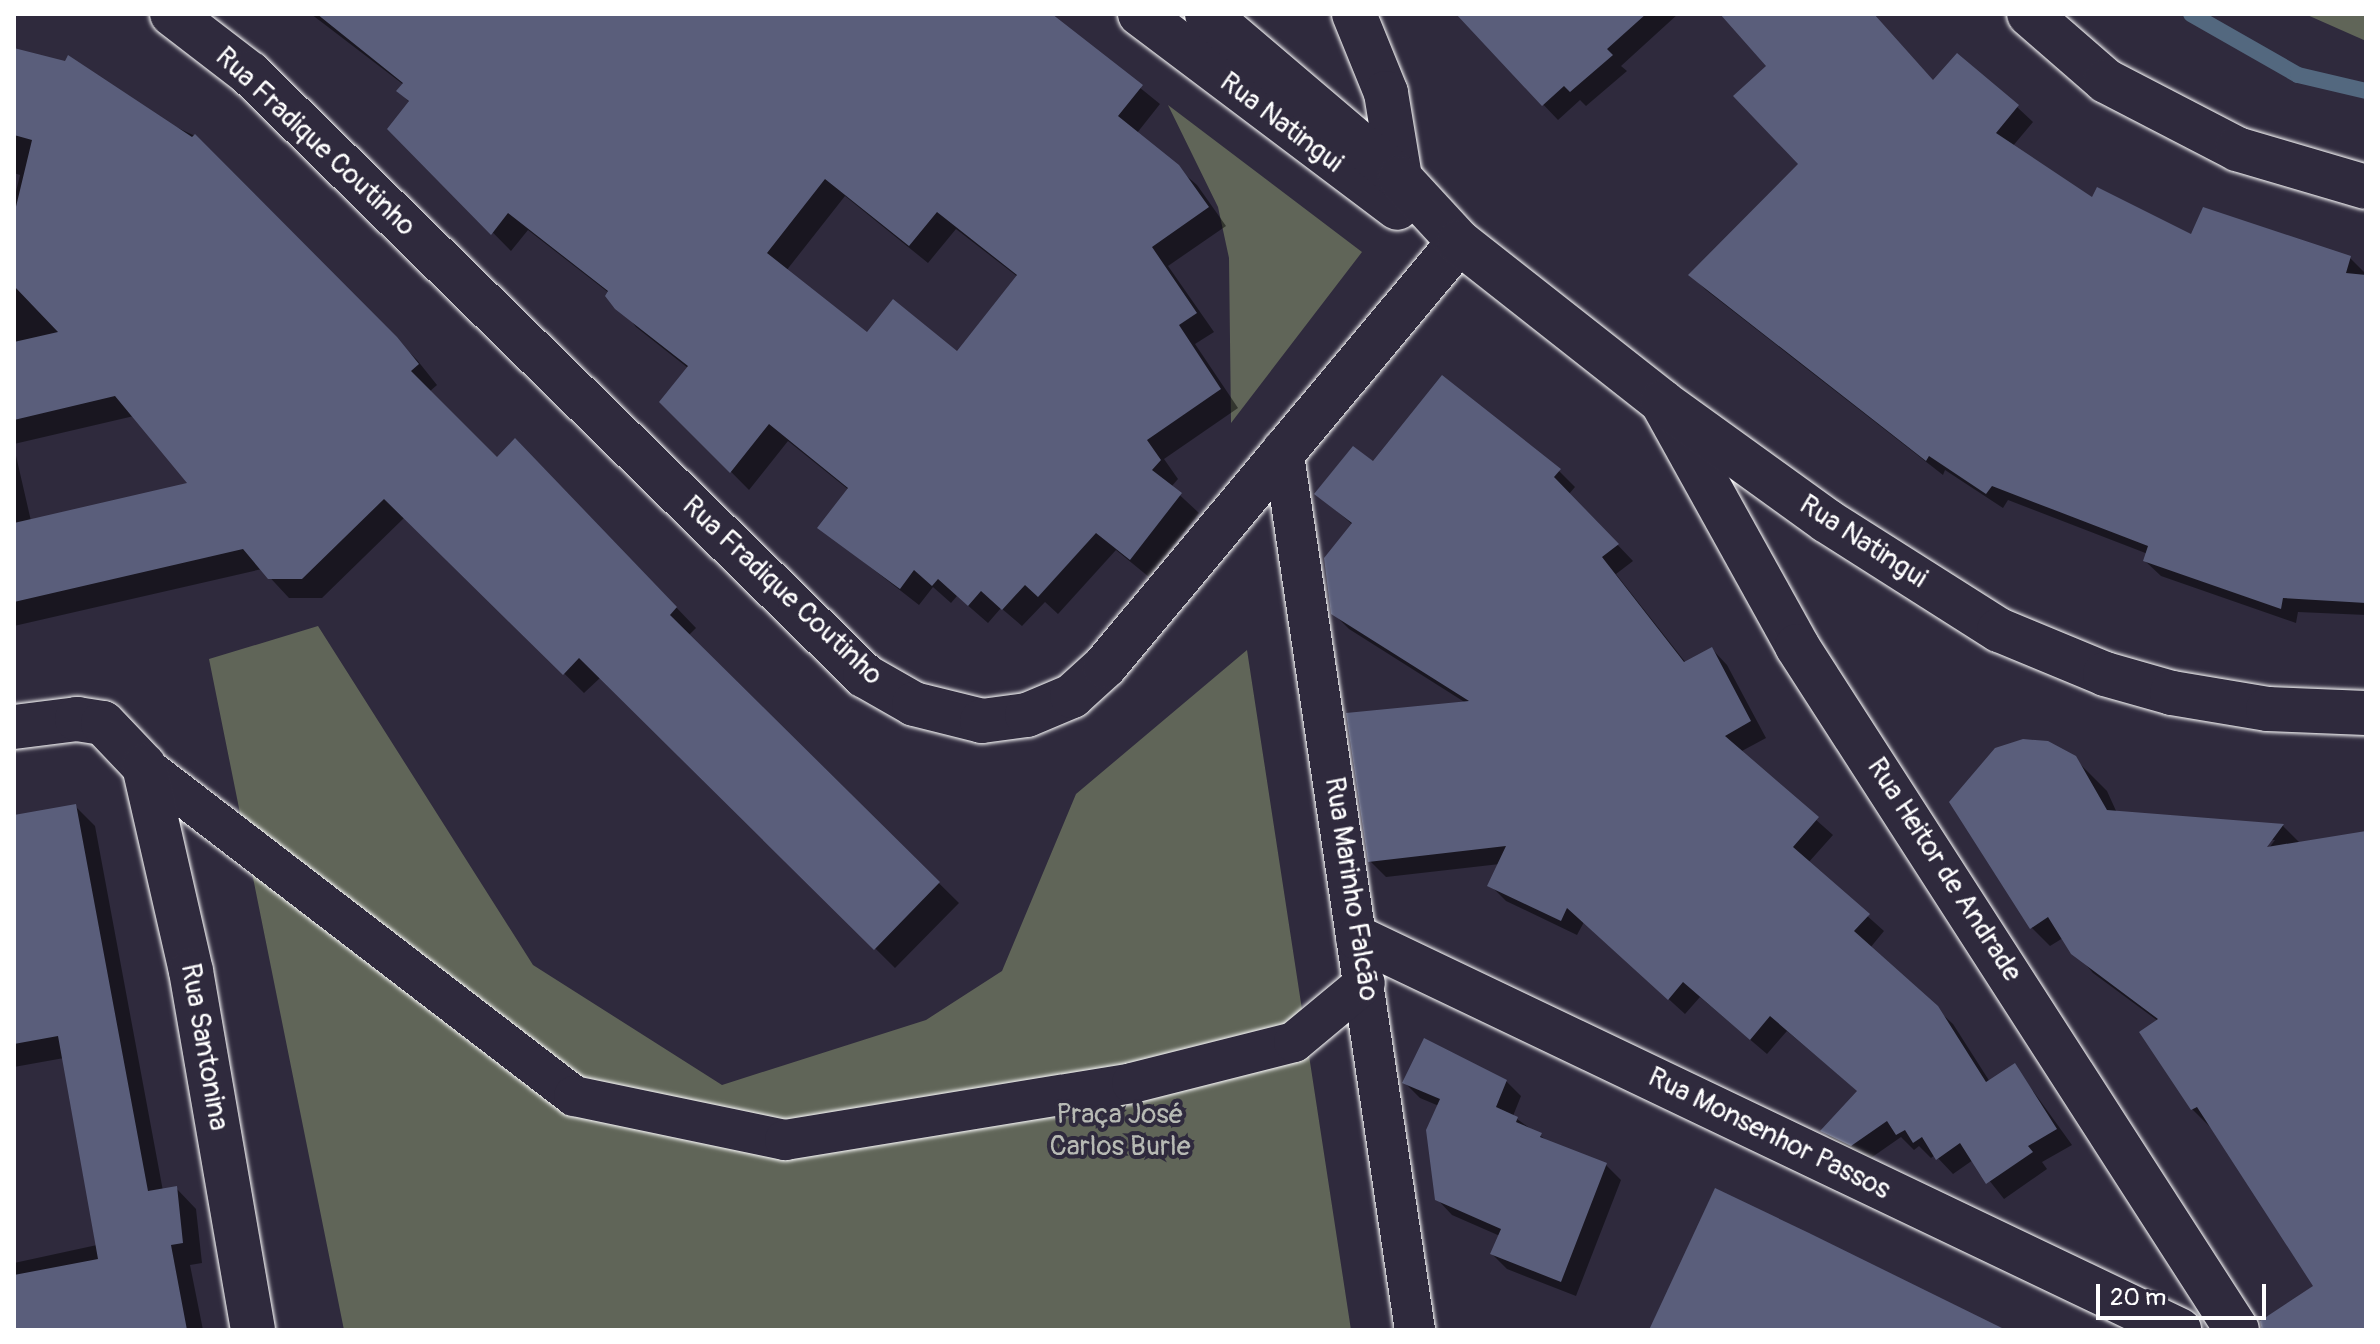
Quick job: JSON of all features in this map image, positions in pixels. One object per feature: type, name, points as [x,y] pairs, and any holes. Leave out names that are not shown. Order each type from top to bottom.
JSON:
[{"type":"street","name":"Rua Fradique Coutinho","points":[[172,14],[249,73],[865,676],[914,704],[982,721],[1027,715],[1072,696],[1152,615],[1283,449],[1420,211]]},
{"type":"street","name":"Rua Natingui","points":[[1140,14],[1199,26],[1420,211],[1662,402],[1827,521],[1999,630],[2050,653],[2172,693],[2268,709],[2366,713]]},
{"type":"street","points":[[1354,14],[1386,93],[1420,211]]},
{"type":"street","points":[[2029,14],[2106,81],[2237,149],[2366,187]]},
{"type":"street","name":"Rua Heitor de Andrade","points":[[1662,402],[1797,646],[2237,1330]]},
{"type":"street","name":"Rua Marinho Falcão","points":[[1283,449],[1415,1330]]},
{"type":"street","points":[[14,727],[77,719],[103,723],[144,766],[574,1096],[785,1140],[1132,1083],[1294,1042],[1365,983]]},
{"type":"street","name":"Rua Santonina","points":[[144,766],[191,971],[253,1330]]},
{"type":"street","name":"Rua Monsenhor Passos","points":[[1358,938],[2179,1330]]},
{"type":"green space","points":[[2305,14],[2366,14],[2366,41]]},
{"type":"green space","points":[[1168,105],[1362,252],[1231,423],[1229,258],[1218,207]]},
{"type":"green space","name":"Praça José Carlos Burle","points":[[318,626],[533,965],[722,1085],[926,1020],[1002,971],[1076,794],[1247,650],[1351,1330],[344,1330],[209,659]]},
{"type":"building","points":[[317,14],[1052,14],[1143,85],[1118,116],[1179,165],[1209,207],[1152,247],[1197,313],[1179,325],[1221,389],[1147,440],[1161,460],[1152,470],[1182,493],[1130,560],[1096,533],[1038,597],[1025,585],[1002,610],[981,591],[968,606],[938,579],[932,586],[914,570],[900,589],[817,528],[848,488],[769,424],[730,473],[659,402],[688,366],[615,309],[605,296],[608,291],[508,213],[491,235],[387,129],[409,101],[396,91],[403,83]],"holes":[[[825,179],[909,246],[937,212],[1017,275],[957,351],[893,299],[867,332],[767,253]]]},
{"type":"building","points":[[1456,14],[1646,14],[1607,49],[1613,55],[1570,92],[1564,86],[1542,106]]},
{"type":"building","points":[[1720,14],[1874,14],[1933,80],[1957,53],[2019,105],[1996,133],[2092,197],[2097,187],[2191,234],[2203,207],[2351,256],[2346,273],[2366,275],[2366,603],[2283,598],[2281,609],[2143,561],[2148,546],[1992,486],[1986,494],[1929,456],[1926,461],[1688,275],[1798,164],[1733,96],[1766,66]]},
{"type":"building","points":[[14,48],[65,61],[68,55],[192,137],[195,134],[397,337],[419,364],[411,371],[497,457],[515,438],[677,607],[670,615],[940,882],[874,950],[579,658],[563,675],[384,499],[302,579],[268,579],[243,549],[14,602],[14,523],[187,483],[115,396],[14,420],[14,342],[58,332],[14,286],[14,215],[32,140],[14,135]]},
{"type":"building","points":[[1442,375],[1561,469],[1554,477],[1619,544],[1602,557],[1684,662],[1712,647],[1751,721],[1725,736],[1819,817],[1793,847],[1870,914],[1854,931],[1938,1006],[1986,1082],[2015,1063],[2057,1129],[2028,1146],[2033,1152],[1986,1184],[1960,1143],[1936,1160],[1922,1137],[1913,1143],[1905,1130],[1896,1135],[1887,1121],[1851,1146],[1820,1131],[1857,1091],[1770,1016],[1750,1040],[1683,982],[1668,1000],[1567,908],[1561,921],[1487,886],[1506,846],[1368,862],[1346,713],[1469,701],[1331,614],[1324,558],[1352,523],[1314,494],[1353,446],[1373,461]]},
{"type":"building","points":[[2023,739],[2048,741],[2076,756],[2107,810],[2284,824],[2267,847],[2366,831],[2366,1330],[2262,1330],[2260,1321],[2313,1286],[2197,1107],[2191,1110],[2139,1032],[2158,1019],[2071,954],[2048,917],[2030,929],[1949,802],[1995,748]]},
{"type":"building","points":[[76,804],[148,1191],[177,1186],[183,1243],[171,1245],[187,1330],[14,1330],[14,1275],[98,1259],[58,1036],[14,1044],[14,815]]},
{"type":"building","points":[[1424,1038],[1507,1080],[1496,1107],[1518,1117],[1516,1122],[1542,1133],[1540,1137],[1607,1163],[1561,1282],[1490,1254],[1501,1229],[1435,1200],[1426,1130],[1440,1099],[1402,1083]]},
{"type":"building","points":[[1715,1188],[1809,1233],[2006,1330],[1649,1330]]},
{"type":"waterway","points":[[2191,14],[2298,75],[2366,91]]}]
